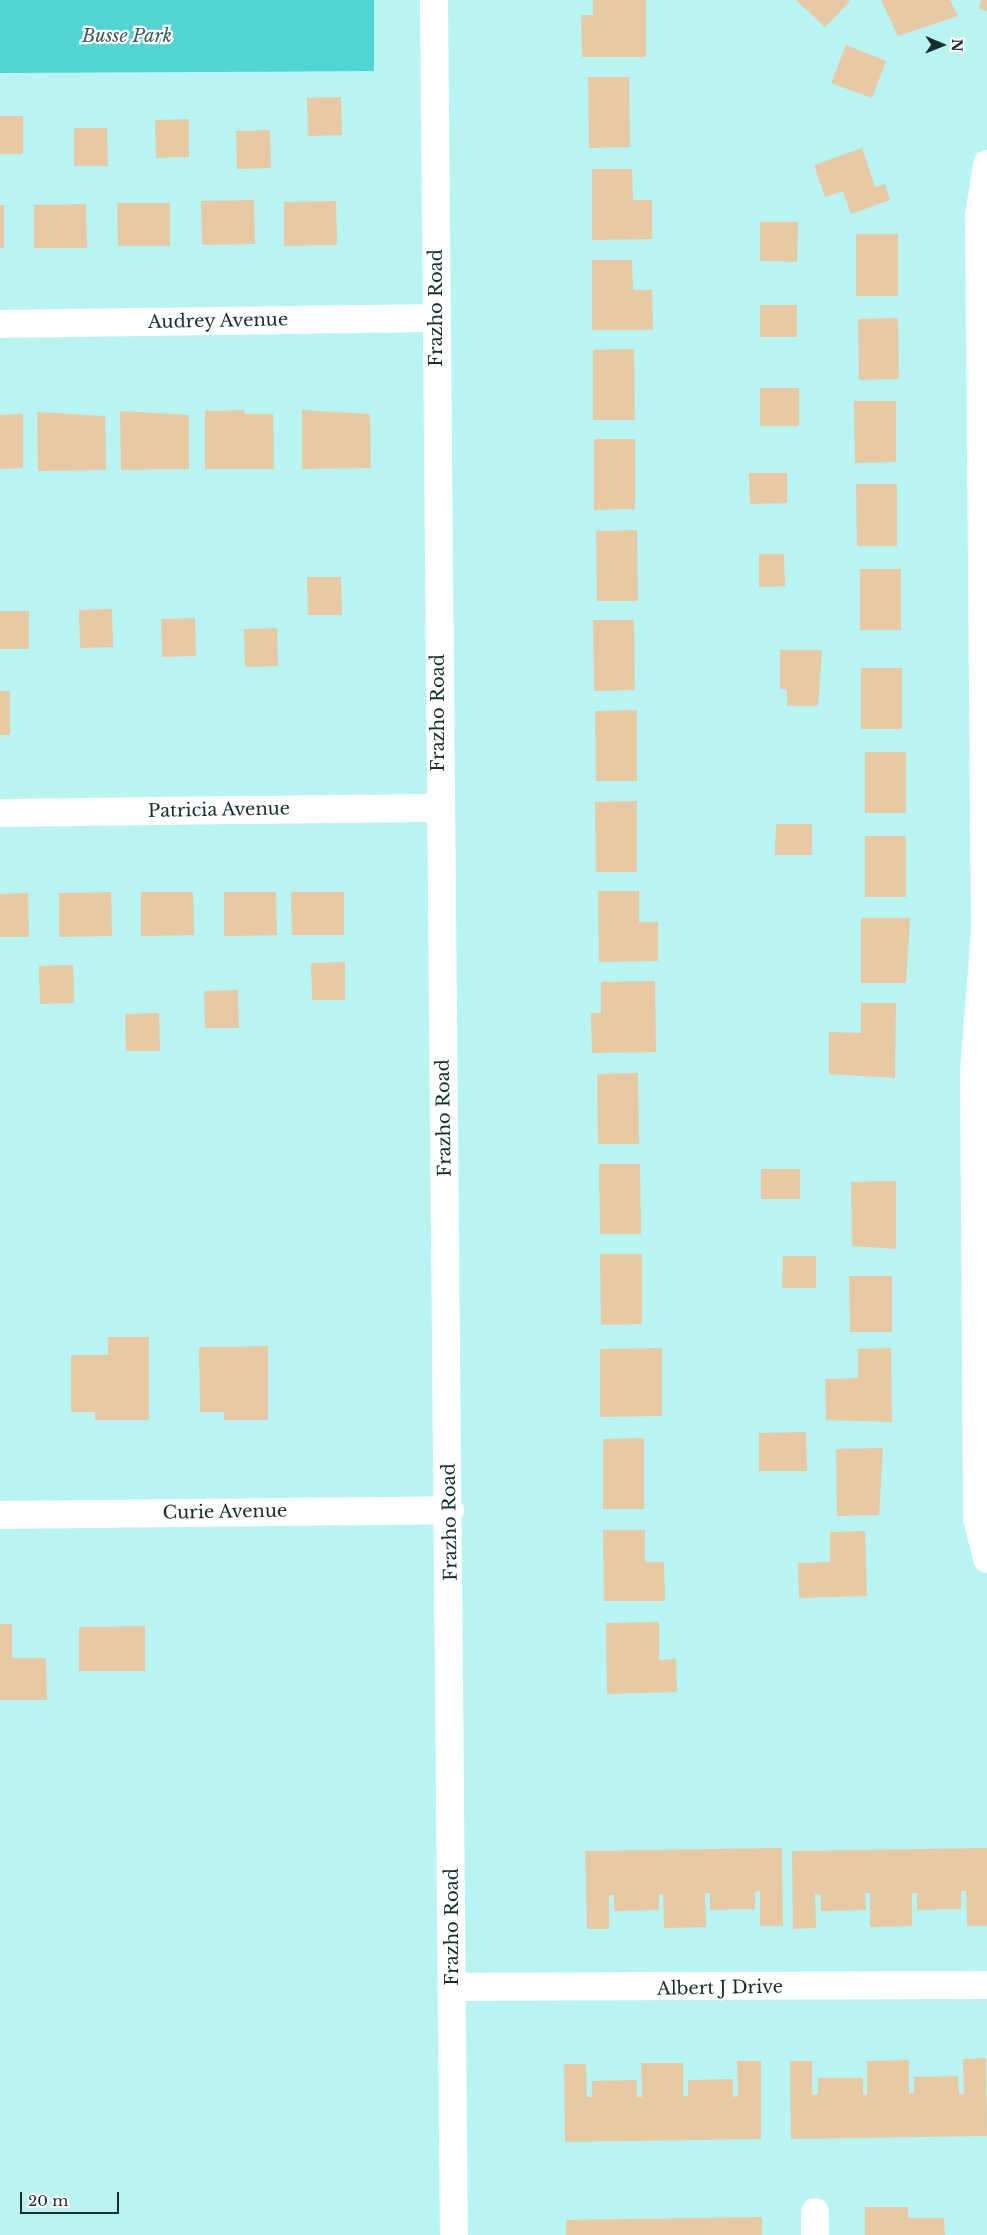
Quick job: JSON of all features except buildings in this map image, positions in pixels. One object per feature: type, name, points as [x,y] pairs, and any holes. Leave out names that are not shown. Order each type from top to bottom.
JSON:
[{"type":"street","name":"Frazho Road","points":[[434,0],[438,808],[450,1510],[454,2235]]},
{"type":"street","points":[[986,1558],[977,1518],[974,1073],[985,932],[985,614],[979,216],[987,164]]},
{"type":"street","name":"Audrey Avenue","points":[[0,324],[436,318]]},
{"type":"street","name":"Patricia Avenue","points":[[0,813],[438,808]]},
{"type":"street","name":"Curie Avenue","points":[[0,1514],[450,1510]]},
{"type":"street","name":"Albert J Drive","points":[[452,1987],[987,1985]]},
{"type":"green space","name":"Busse Park","points":[[0,0],[374,0],[374,71],[0,73]]}]
